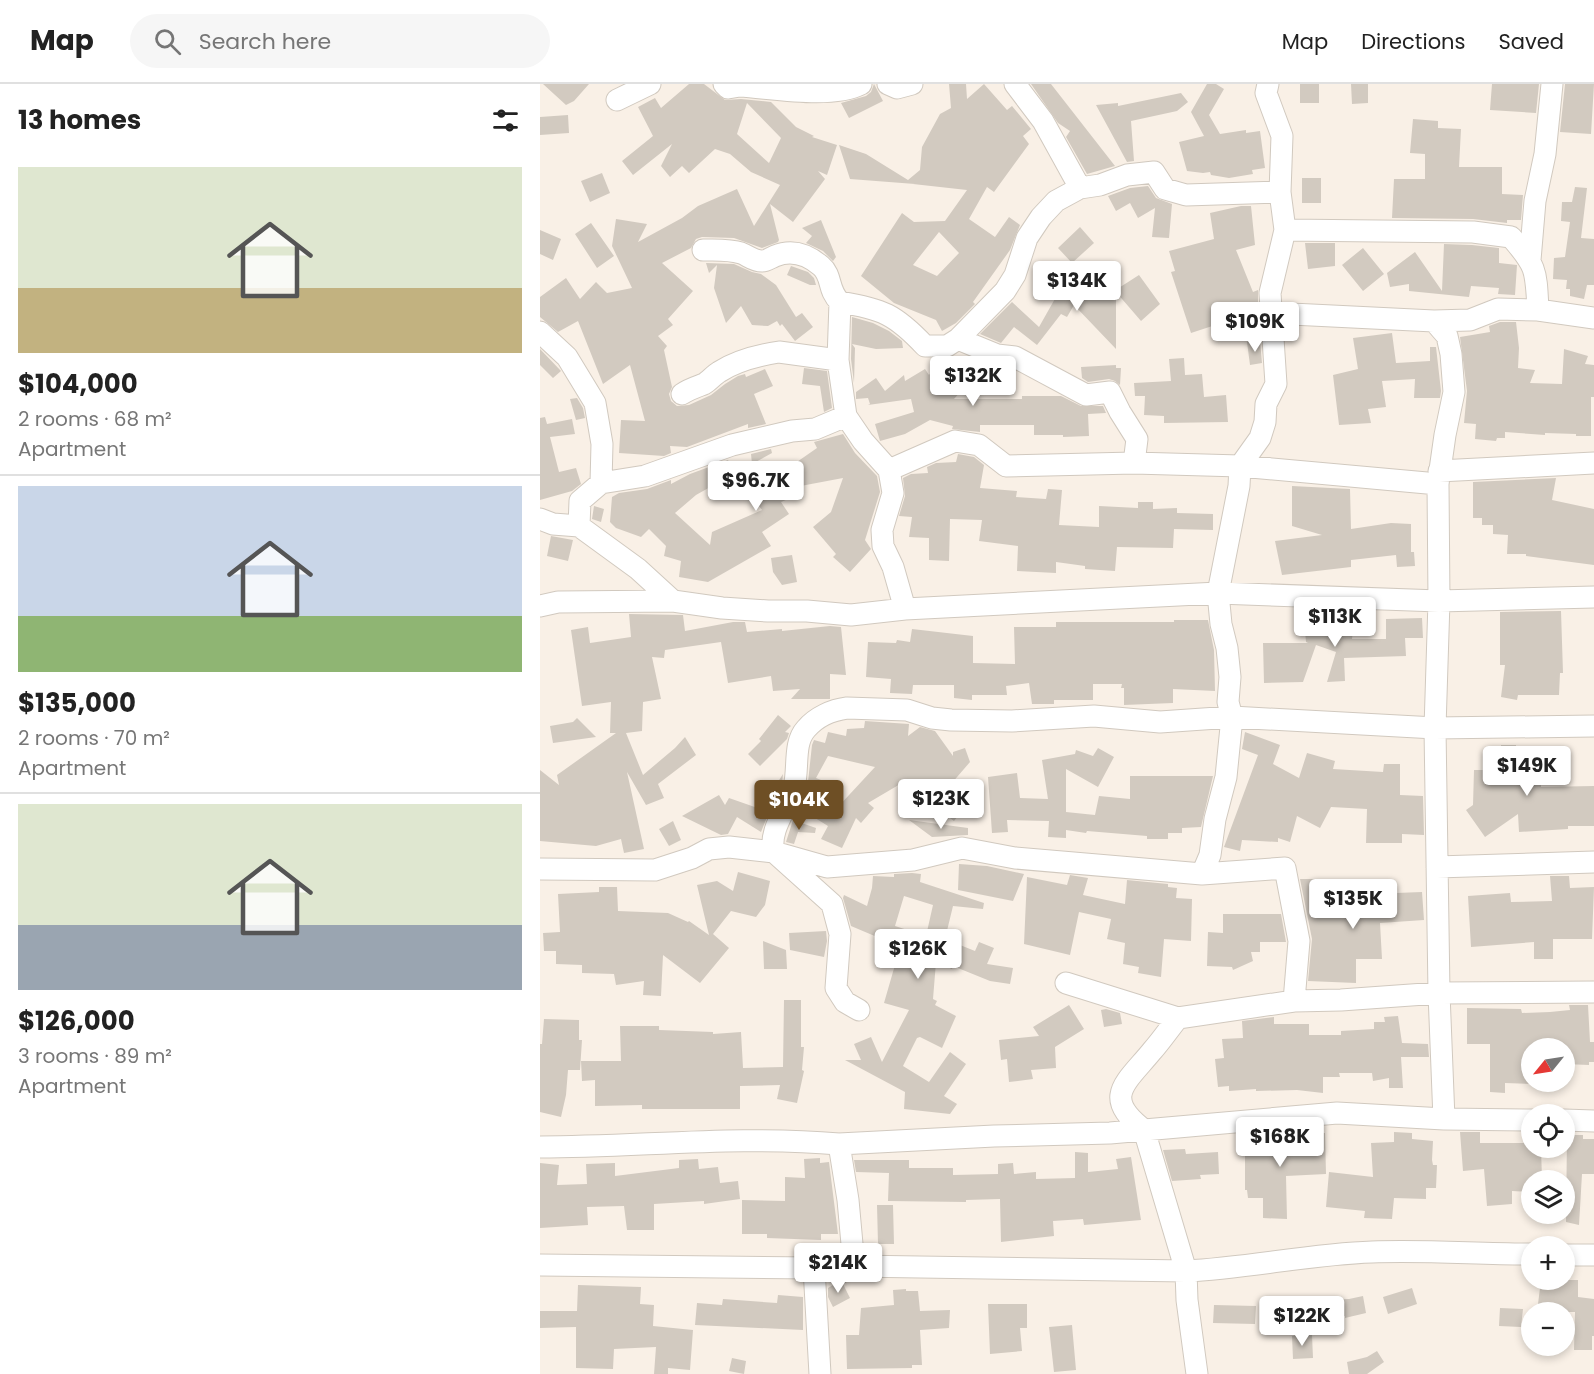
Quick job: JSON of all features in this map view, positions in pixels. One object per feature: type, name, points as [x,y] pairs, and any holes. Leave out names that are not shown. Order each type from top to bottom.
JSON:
[{"type":"street","points":[[617,100],[650,84]]},
{"type":"street","points":[[724,84],[729,88],[740,86],[819,92],[855,87],[861,84]]},
{"type":"street","points":[[888,84],[897,88],[912,84]]},
{"type":"street","points":[[1015,84],[1043,121],[1080,188]]},
{"type":"street","points":[[1202,874],[1210,855],[1215,819],[1226,777],[1232,717],[1228,702],[1230,677],[1228,657],[1221,624],[1218,593],[1239,486],[1240,466],[1260,438],[1265,422],[1266,404],[1276,384],[1270,293],[1285,230],[1280,192],[1282,136],[1266,93],[1268,84]]},
{"type":"street","points":[[1530,260],[1535,201],[1545,154],[1552,84]]},
{"type":"street","points":[[704,250],[741,253],[753,260],[765,261],[776,255],[802,254],[823,268],[828,275],[832,295],[840,302],[868,307],[890,315],[925,346],[946,346],[958,339],[1005,291],[1016,275],[1027,238],[1041,216],[1056,201],[1080,188],[1100,185],[1127,175],[1154,172],[1165,189],[1186,195],[1280,192]]},
{"type":"street","points":[[1285,230],[1473,232],[1511,237],[1530,260],[1537,275],[1538,310]]},
{"type":"street","points":[[840,302],[838,360],[846,416],[863,441],[889,470],[892,493],[882,530],[883,546],[893,567],[905,609]]},
{"type":"street","points":[[1271,313],[1434,321],[1470,320],[1498,309],[1538,310],[1594,318]]},
{"type":"street","points":[[1434,321],[1447,336],[1452,354],[1454,392],[1438,478],[1439,601],[1434,728],[1444,1119]]},
{"type":"street","points":[[540,332],[567,357],[596,403],[602,444],[601,483]]},
{"type":"street","points":[[958,339],[997,355],[1015,357],[1086,395],[1110,392],[1137,439],[1134,464]]},
{"type":"street","points":[[682,394],[693,386],[705,384],[719,372],[735,364],[770,353],[779,352],[838,360]]},
{"type":"street","points":[[579,526],[580,501],[601,483],[645,476],[732,446],[792,431],[815,429],[846,416]]},
{"type":"street","points":[[889,470],[955,441],[979,446],[1006,466],[1134,464],[1240,466],[1438,478],[1594,463]]},
{"type":"street","points":[[540,519],[553,524],[579,526],[638,569],[673,601]]},
{"type":"street","points":[[540,606],[558,602],[673,601],[722,608],[841,614],[1218,593],[1439,601],[1594,597]]},
{"type":"street","points":[[859,1010],[845,1002],[836,988],[840,934],[832,904],[774,852],[771,842],[794,787],[796,753],[804,730],[823,715],[837,709],[908,710],[932,718],[1012,722],[1094,716],[1160,722],[1232,717],[1434,728],[1594,726]]},
{"type":"street","points":[[540,869],[655,870],[692,858],[709,849],[729,848],[774,852],[827,867],[913,860],[962,848],[1015,858],[1202,874],[1285,868],[1299,941],[1294,1001]]},
{"type":"street","points":[[1437,867],[1594,862]]},
{"type":"street","points":[[1066,983],[1178,1018],[1294,1001],[1439,993],[1594,992]]},
{"type":"street","points":[[1178,1018],[1131,1075],[1120,1095],[1121,1106],[1128,1118],[1144,1130],[1186,1271],[1187,1300],[1197,1374]]},
{"type":"street","points":[[540,1147],[688,1142],[839,1144],[1144,1130],[1337,1113],[1444,1119],[1521,1120]]},
{"type":"street","points":[[1575,1120],[1594,1121]]},
{"type":"street","points":[[839,1144],[848,1200],[854,1266]]},
{"type":"street","points":[[540,1265],[814,1268],[841,1272],[854,1266],[1186,1271],[1217,1270],[1275,1261],[1371,1252],[1521,1254]]},
{"type":"street","points":[[1575,1255],[1594,1255]]},
{"type":"street","points":[[814,1268],[820,1374]]},
{"type":"building","points":[[543,84],[589,84],[574,101],[566,105]]},
{"type":"building","points":[[689,84],[704,84],[725,100],[771,102],[796,127],[814,136],[812,137],[837,145],[827,175],[818,171],[825,179],[793,222],[770,204],[778,242],[762,248],[734,238],[702,237],[696,239],[691,248],[662,263],[693,291],[668,319],[673,325],[658,336],[667,346],[664,350],[672,387],[669,394],[671,401],[677,406],[689,405],[711,395],[738,376],[745,374],[746,377],[765,369],[773,386],[754,394],[766,424],[748,428],[748,424],[687,447],[670,446],[671,453],[664,456],[619,453],[621,420],[645,421],[630,365],[603,384],[578,321],[558,332],[540,317],[540,297],[566,278],[580,299],[596,282],[607,293],[632,288],[612,246],[616,219],[647,224],[638,242],[682,218],[698,206],[737,189],[754,226],[780,185],[751,172],[730,154],[715,149],[689,173],[682,166],[670,177],[661,166],[672,144],[633,175],[622,161],[653,136],[638,107],[655,98],[661,108]],"holes":[[[747,103],[781,138],[769,163],[737,134]]]},
{"type":"building","points":[[874,84],[883,101],[849,118],[841,103],[866,96],[871,92]]},
{"type":"building","points":[[949,84],[966,84],[967,99],[984,84],[1007,110],[1012,106],[1031,129],[1023,136],[1029,144],[994,192],[987,187],[969,219],[995,237],[1009,217],[1020,225],[1010,250],[973,302],[975,304],[956,323],[942,331],[936,320],[894,303],[861,276],[902,213],[914,222],[945,221],[967,190],[850,179],[839,145],[866,154],[908,180],[920,170],[922,147],[940,114],[951,108]],"holes":[[[939,232],[959,253],[937,276],[913,265]]]},
{"type":"building","points":[[1031,84],[1051,84],[1115,166],[1087,174],[1066,137],[1070,131],[1058,123]]},
{"type":"building","points":[[1207,84],[1216,84],[1224,89],[1209,115],[1220,134],[1246,130],[1246,133],[1260,131],[1265,168],[1252,170],[1253,174],[1229,178],[1211,175],[1210,172],[1187,171],[1179,142],[1204,136],[1191,112]]},
{"type":"building","points":[[1300,84],[1319,84],[1319,103],[1300,103]]},
{"type":"building","points":[[1351,84],[1368,84],[1368,103],[1352,104]]},
{"type":"building","points":[[1492,84],[1539,84],[1536,113],[1490,110]]},
{"type":"building","points":[[1565,84],[1594,84],[1591,134],[1560,132]]},
{"type":"building","points":[[1181,93],[1188,102],[1177,111],[1131,121],[1134,161],[1127,162],[1096,105],[1118,103],[1118,106]]},
{"type":"building","points":[[568,115],[569,133],[540,135],[540,117]]},
{"type":"building","points":[[1413,119],[1438,121],[1438,128],[1461,129],[1459,167],[1502,167],[1502,194],[1523,195],[1521,220],[1507,220],[1507,223],[1473,219],[1392,218],[1394,179],[1425,179],[1425,154],[1410,153]]},
{"type":"building","points":[[602,173],[610,193],[590,202],[581,181]]},
{"type":"building","points":[[1302,178],[1321,178],[1321,203],[1302,203]]},
{"type":"building","points":[[1148,186],[1156,198],[1172,204],[1169,238],[1152,237],[1155,208],[1138,218],[1130,203],[1116,211],[1108,196],[1130,188]]},
{"type":"building","points":[[1575,187],[1587,188],[1581,238],[1594,239],[1594,285],[1587,285],[1584,299],[1570,296],[1570,289],[1566,289],[1567,280],[1553,279],[1554,258],[1565,257],[1570,222],[1561,221],[1562,202],[1572,202]]},
{"type":"building","points":[[1251,206],[1255,245],[1236,250],[1253,292],[1258,290],[1258,311],[1191,333],[1171,272],[1175,271],[1169,251],[1214,239],[1210,213]]},
{"type":"building","points":[[821,220],[836,257],[833,261],[823,251],[806,243],[812,236],[802,228]]},
{"type":"building","points":[[591,223],[614,256],[597,268],[575,234]]},
{"type":"building","points":[[1080,227],[1094,243],[1072,263],[1058,248]]},
{"type":"building","points":[[540,230],[561,239],[553,260],[540,254]]},
{"type":"building","points":[[1305,243],[1335,243],[1335,266],[1308,269]]},
{"type":"building","points":[[1444,244],[1499,248],[1499,263],[1517,265],[1515,295],[1498,294],[1499,288],[1471,286],[1469,297],[1409,291],[1409,284],[1390,287],[1387,273],[1415,252],[1442,291]]},
{"type":"building","points":[[1363,248],[1384,274],[1363,291],[1342,265]]},
{"type":"building","points":[[706,263],[734,264],[761,274],[776,285],[796,317],[802,313],[813,327],[795,341],[777,321],[768,326],[752,325],[741,306],[726,323],[714,288],[717,265],[709,273]]},
{"type":"building","points":[[791,266],[808,272],[814,278],[816,285],[810,285],[787,275]]},
{"type":"building","points":[[1139,275],[1160,304],[1141,321],[1116,292],[1116,349],[1074,305],[1067,317],[1061,314],[1037,345],[1014,327],[1001,343],[980,334],[1012,302],[1039,327],[1065,281],[1088,295],[1092,291],[1100,300]]},
{"type":"building","points":[[852,317],[873,323],[889,331],[902,341],[903,348],[876,349],[852,344],[855,348],[854,383],[851,359]]},
{"type":"building","points":[[1500,322],[1516,322],[1519,348],[1518,368],[1535,370],[1530,383],[1562,384],[1564,349],[1588,356],[1585,364],[1594,365],[1591,436],[1505,432],[1505,438],[1497,438],[1496,441],[1475,439],[1476,424],[1464,423],[1467,391],[1460,337],[1490,332],[1489,326]]},
{"type":"building","points":[[1392,333],[1396,363],[1430,361],[1430,347],[1436,347],[1440,398],[1414,398],[1415,379],[1382,381],[1386,407],[1368,409],[1371,423],[1339,425],[1333,375],[1358,369],[1353,338]]},
{"type":"building","points":[[1260,341],[1262,363],[1250,365],[1247,342]]},
{"type":"building","points":[[540,349],[561,371],[553,378],[540,365]]},
{"type":"building","points":[[1184,358],[1185,375],[1202,374],[1204,397],[1226,395],[1228,422],[1164,423],[1164,416],[1144,415],[1145,396],[1135,396],[1134,383],[1171,381],[1169,359]]},
{"type":"building","points":[[940,360],[968,383],[954,399],[1022,399],[1022,396],[1061,396],[1081,406],[1103,406],[1106,413],[1088,414],[1089,436],[1034,435],[1034,425],[980,425],[980,432],[952,429],[953,426],[930,420],[905,434],[880,441],[875,424],[914,412],[911,399],[868,405],[870,404],[868,398],[856,399],[856,392],[876,378],[885,391],[904,375],[905,381],[925,369],[929,375]]},
{"type":"building","points":[[1116,365],[1116,368],[1121,368],[1120,385],[1109,379],[1088,382],[1082,378],[1081,367]]},
{"type":"building","points":[[804,368],[827,371],[832,408],[824,412],[820,386],[802,384]]},
{"type":"building","points":[[577,398],[583,408],[585,418],[576,420],[570,399]]},
{"type":"building","points":[[545,417],[547,424],[572,419],[575,434],[550,437],[559,472],[576,468],[581,484],[572,491],[540,500],[540,418]]},
{"type":"building","points":[[843,434],[855,453],[877,476],[880,492],[865,540],[871,549],[850,572],[833,557],[836,554],[813,527],[831,512],[843,478],[790,488],[793,497],[781,502],[789,514],[762,532],[771,546],[708,582],[679,577],[681,561],[664,556],[666,546],[649,529],[641,537],[616,528],[610,522],[612,497],[619,493],[647,489],[671,480],[671,484],[690,474],[728,460],[735,473],[696,495],[675,513],[710,545],[712,532],[762,510],[756,502],[755,491],[817,448],[814,442]]},
{"type":"building","points":[[771,449],[772,453],[752,464],[751,454]]},
{"type":"building","points":[[958,454],[974,457],[984,465],[980,488],[1017,491],[1016,497],[1046,499],[1048,489],[1062,490],[1059,525],[1099,527],[1099,506],[1138,508],[1138,502],[1153,502],[1153,509],[1177,508],[1177,513],[1213,514],[1213,530],[1174,529],[1173,548],[1117,547],[1115,571],[1085,569],[1085,566],[1056,562],[1056,573],[1017,571],[1018,546],[979,541],[982,520],[950,519],[949,561],[929,560],[929,538],[909,537],[912,517],[899,516],[905,496],[903,478],[911,474],[928,473],[927,467],[936,463],[956,462]]},
{"type":"building","points":[[1556,478],[1552,500],[1594,509],[1594,565],[1526,556],[1526,554],[1507,554],[1508,535],[1493,534],[1493,525],[1482,525],[1482,518],[1473,518],[1473,482]]},
{"type":"building","points":[[1292,486],[1350,489],[1351,529],[1391,523],[1411,524],[1411,552],[1414,552],[1415,566],[1397,567],[1396,555],[1351,560],[1351,567],[1282,575],[1275,541],[1322,535],[1292,526]]},
{"type":"building","points":[[594,506],[604,509],[601,522],[592,519]]},
{"type":"building","points":[[551,536],[573,540],[568,561],[547,556]]},
{"type":"building","points":[[792,555],[797,582],[782,585],[773,572],[771,558]]},
{"type":"building","points":[[1561,611],[1563,673],[1560,673],[1559,695],[1518,695],[1517,700],[1501,697],[1505,665],[1500,665],[1500,612]]},
{"type":"building","points":[[629,614],[683,615],[685,631],[733,622],[745,622],[747,632],[841,627],[846,675],[830,674],[830,699],[791,699],[800,689],[773,691],[771,676],[728,683],[721,642],[665,650],[664,658],[652,657],[661,699],[643,702],[642,731],[626,733],[643,775],[685,737],[696,755],[658,784],[664,798],[646,805],[627,772],[644,849],[624,853],[621,839],[596,846],[540,841],[540,770],[559,785],[557,775],[616,733],[610,733],[611,702],[582,706],[571,630],[588,627],[590,643],[631,637]]},
{"type":"building","points":[[1338,617],[1354,621],[1352,639],[1386,639],[1386,619],[1422,618],[1423,638],[1405,638],[1406,656],[1344,658],[1345,681],[1327,682],[1336,652],[1316,645],[1303,682],[1264,683],[1263,643],[1308,643],[1305,631],[1307,618],[1337,622]]},
{"type":"building","points":[[1174,620],[1208,620],[1214,650],[1215,691],[1173,689],[1173,703],[1124,705],[1122,684],[1093,684],[1093,700],[1054,700],[1054,704],[1032,704],[1029,683],[1006,686],[1007,695],[972,695],[972,700],[954,698],[954,685],[913,685],[912,694],[890,693],[891,679],[866,677],[868,642],[896,643],[897,640],[910,642],[912,629],[973,636],[973,663],[1015,664],[1014,627],[1056,627],[1056,622],[1174,622]]},
{"type":"building","points":[[778,715],[791,726],[785,732],[789,733],[787,739],[760,766],[748,754],[761,741],[759,739]]},
{"type":"building","points":[[577,718],[596,737],[553,743],[550,726],[573,722]]},
{"type":"building","points":[[865,721],[909,724],[908,736],[920,727],[935,731],[953,756],[953,752],[965,748],[970,762],[951,784],[971,800],[954,821],[923,798],[925,795],[907,780],[868,803],[874,808],[861,823],[856,818],[842,848],[821,839],[828,826],[799,808],[808,782],[812,745],[814,740],[825,743],[828,732],[846,736],[847,729],[864,728]],"holes":[[[828,756],[875,767],[837,808],[811,799],[821,780],[816,778]]]},
{"type":"building","points":[[1245,732],[1280,745],[1273,764],[1299,778],[1307,753],[1335,761],[1333,769],[1383,772],[1384,764],[1400,764],[1400,795],[1423,796],[1424,835],[1402,834],[1402,843],[1366,843],[1367,809],[1331,807],[1320,828],[1297,816],[1290,842],[1278,838],[1278,842],[1242,840],[1240,851],[1224,847],[1258,755],[1242,749]]},
{"type":"building","points":[[1501,745],[1516,745],[1516,749],[1541,747],[1541,787],[1594,786],[1594,826],[1568,826],[1568,829],[1519,832],[1518,814],[1485,837],[1466,810],[1473,805],[1474,770],[1501,770]]},
{"type":"building","points":[[1098,748],[1114,757],[1098,787],[1066,769],[1066,812],[1095,815],[1099,796],[1130,799],[1130,776],[1213,776],[1201,827],[1182,828],[1182,833],[1168,833],[1168,839],[1147,839],[1147,836],[1066,830],[1066,838],[1048,837],[1049,821],[1007,820],[1008,832],[992,833],[988,777],[1017,773],[1020,798],[1048,799],[1042,760],[1075,754],[1076,750],[1093,756]]},
{"type":"building","points":[[783,774],[782,784],[777,795],[772,791]]},
{"type":"building","points":[[719,795],[725,805],[729,798],[769,812],[761,832],[737,817],[728,834],[721,835],[682,816]]},
{"type":"building","points":[[793,820],[816,828],[815,833],[798,832],[794,844],[786,842]]},
{"type":"building","points":[[909,820],[968,828],[968,835],[932,837]]},
{"type":"building","points":[[673,821],[681,840],[669,846],[659,829]]},
{"type":"building","points":[[959,864],[987,866],[1024,874],[1013,901],[958,890]]},
{"type":"building","points":[[738,872],[770,881],[765,905],[756,917],[731,911],[713,934],[729,948],[700,983],[663,955],[661,996],[643,995],[644,981],[616,985],[614,974],[582,973],[582,965],[556,964],[556,951],[544,951],[543,933],[560,932],[558,894],[599,892],[599,887],[617,887],[618,911],[668,913],[689,921],[709,935],[697,885],[717,881],[733,891]]},
{"type":"building","points":[[894,874],[921,874],[920,882],[984,903],[983,909],[953,906],[945,939],[975,951],[979,942],[994,948],[987,964],[1013,968],[1010,984],[990,981],[953,966],[952,969],[936,962],[933,999],[937,1001],[935,1005],[956,1016],[942,1048],[920,1037],[917,1038],[903,1066],[929,1082],[950,1052],[966,1064],[944,1096],[957,1104],[950,1114],[904,1109],[905,1092],[845,1060],[861,1060],[854,1044],[871,1037],[882,1062],[909,1010],[884,1003],[897,958],[929,959],[851,926],[844,895],[867,906],[873,876],[894,877]],"holes":[[[904,896],[933,905],[926,936],[895,926]]]},
{"type":"building","points":[[1070,875],[1088,878],[1083,895],[1125,904],[1127,880],[1168,884],[1168,887],[1177,888],[1176,898],[1192,899],[1191,941],[1164,939],[1161,977],[1138,973],[1139,967],[1123,964],[1125,943],[1107,939],[1111,919],[1079,912],[1070,955],[1024,944],[1027,877],[1067,885]]},
{"type":"building","points":[[1550,876],[1569,876],[1570,888],[1594,887],[1592,939],[1553,939],[1553,959],[1534,959],[1534,942],[1471,947],[1468,896],[1510,893],[1511,902],[1552,901]]},
{"type":"building","points":[[1300,879],[1320,879],[1322,913],[1364,912],[1364,902],[1378,901],[1379,882],[1396,882],[1396,893],[1422,892],[1424,920],[1380,923],[1382,959],[1356,959],[1356,983],[1308,981],[1312,939]]},
{"type":"building","points":[[1223,914],[1281,914],[1286,942],[1260,942],[1260,952],[1251,952],[1253,961],[1233,970],[1232,967],[1207,966],[1208,932],[1223,933]]},
{"type":"building","points":[[826,931],[824,957],[790,950],[789,933]]},
{"type":"building","points":[[763,941],[786,950],[787,969],[764,969]]},
{"type":"building","points":[[784,1000],[801,1000],[801,1047],[804,1047],[802,1070],[804,1071],[797,1103],[777,1099],[780,1085],[740,1086],[740,1109],[642,1109],[642,1105],[595,1106],[595,1080],[582,1081],[581,1061],[621,1061],[620,1026],[659,1026],[659,1030],[713,1032],[713,1034],[741,1032],[743,1068],[783,1067]]},
{"type":"building","points":[[1069,1005],[1084,1029],[1055,1047],[1056,1068],[1031,1070],[1033,1079],[1009,1082],[1007,1059],[1001,1060],[999,1040],[1039,1036],[1033,1027]]},
{"type":"building","points":[[1569,1005],[1588,1005],[1590,1042],[1594,1042],[1594,1062],[1589,1062],[1589,1065],[1575,1064],[1575,1038],[1521,1038],[1521,1084],[1505,1083],[1505,1093],[1490,1092],[1490,1044],[1467,1044],[1467,1008],[1521,1009],[1522,1013],[1570,1010]]},
{"type":"building","points":[[1101,1010],[1120,1013],[1122,1024],[1104,1027]]},
{"type":"building","points":[[1398,1016],[1402,1043],[1428,1044],[1429,1057],[1401,1057],[1403,1088],[1389,1088],[1389,1078],[1373,1081],[1372,1073],[1339,1073],[1340,1077],[1323,1077],[1323,1093],[1297,1090],[1256,1091],[1256,1089],[1229,1091],[1229,1086],[1218,1087],[1215,1059],[1224,1058],[1222,1039],[1243,1038],[1242,1021],[1274,1017],[1274,1024],[1309,1024],[1309,1035],[1341,1035],[1341,1031],[1374,1029],[1374,1022],[1385,1022],[1384,1017]]},
{"type":"building","points":[[544,1019],[579,1020],[579,1040],[582,1040],[580,1070],[568,1070],[561,1117],[540,1112],[540,1044],[542,1044]]},
{"type":"building","points":[[1394,1132],[1412,1133],[1412,1139],[1433,1141],[1432,1160],[1433,1165],[1437,1165],[1436,1188],[1426,1188],[1426,1199],[1394,1198],[1392,1219],[1364,1218],[1365,1211],[1326,1207],[1329,1172],[1373,1177],[1371,1143],[1394,1142]]},
{"type":"building","points":[[1460,1132],[1480,1132],[1480,1143],[1521,1143],[1521,1158],[1541,1158],[1542,1170],[1521,1170],[1521,1191],[1512,1191],[1512,1204],[1487,1206],[1484,1169],[1463,1171]]},
{"type":"building","points":[[1303,1133],[1325,1133],[1326,1174],[1286,1176],[1287,1219],[1263,1218],[1263,1198],[1248,1198],[1247,1190],[1245,1190],[1245,1134],[1275,1134],[1275,1143],[1303,1145]]},
{"type":"building","points":[[1575,1135],[1583,1135],[1583,1139],[1594,1139],[1594,1174],[1582,1174],[1579,1225],[1575,1224],[1575,1170],[1567,1170],[1567,1158],[1575,1158]]},
{"type":"building","points":[[1185,1149],[1186,1154],[1218,1152],[1219,1174],[1200,1175],[1201,1179],[1172,1181],[1163,1150]]},
{"type":"building","points":[[1075,1152],[1088,1153],[1088,1172],[1118,1169],[1116,1159],[1131,1157],[1141,1220],[1084,1225],[1083,1219],[1053,1221],[1054,1236],[1001,1242],[1000,1199],[966,1200],[966,1202],[888,1201],[889,1173],[856,1172],[854,1160],[909,1160],[909,1168],[953,1168],[953,1175],[998,1174],[998,1164],[1013,1163],[1014,1174],[1036,1172],[1036,1179],[1075,1178]]},
{"type":"building","points":[[820,1158],[820,1163],[829,1162],[838,1234],[821,1234],[821,1240],[767,1238],[767,1234],[742,1234],[742,1200],[785,1201],[785,1177],[805,1178],[804,1159]]},
{"type":"building","points":[[698,1159],[699,1169],[718,1167],[720,1183],[738,1181],[740,1199],[704,1204],[704,1201],[654,1204],[654,1230],[627,1230],[624,1206],[587,1207],[588,1225],[540,1228],[540,1163],[559,1165],[557,1185],[587,1184],[586,1164],[615,1163],[615,1176],[679,1168],[679,1160]]},
{"type":"building","points":[[877,1205],[893,1205],[894,1244],[878,1244]]},
{"type":"building","points":[[1575,1280],[1578,1280],[1578,1297],[1594,1299],[1592,1350],[1575,1350],[1575,1302],[1538,1302],[1540,1290],[1575,1290]]},
{"type":"building","points":[[835,1284],[843,1284],[850,1298],[833,1307],[828,1297],[828,1288]]},
{"type":"building","points":[[578,1285],[641,1287],[640,1304],[654,1305],[653,1326],[693,1330],[690,1370],[668,1368],[668,1374],[654,1374],[656,1347],[614,1349],[613,1369],[576,1368],[576,1327],[540,1328],[540,1311],[577,1311]]},
{"type":"building","points":[[1412,1288],[1417,1304],[1388,1314],[1383,1297]]},
{"type":"building","points":[[906,1289],[906,1291],[918,1291],[920,1311],[950,1310],[949,1328],[920,1330],[922,1365],[912,1365],[912,1368],[847,1369],[846,1335],[859,1335],[861,1308],[894,1305],[893,1290]]},
{"type":"building","points":[[778,1295],[803,1297],[803,1330],[695,1325],[697,1303],[722,1305],[723,1299],[777,1303]]},
{"type":"building","points":[[1363,1296],[1366,1313],[1345,1318],[1345,1316],[1326,1316],[1326,1300]]},
{"type":"building","points":[[988,1304],[1027,1304],[1027,1328],[1020,1328],[1022,1351],[990,1354]]},
{"type":"building","points":[[1214,1305],[1256,1306],[1255,1324],[1213,1323]]},
{"type":"building","points":[[1500,1308],[1521,1309],[1521,1327],[1499,1326]]},
{"type":"building","points":[[1072,1325],[1076,1370],[1054,1372],[1049,1327]]},
{"type":"building","points":[[1312,1335],[1313,1358],[1293,1359],[1292,1336]]},
{"type":"building","points":[[1377,1351],[1384,1362],[1367,1374],[1349,1374],[1347,1362],[1367,1357]]},
{"type":"building","points":[[732,1358],[746,1361],[744,1374],[729,1371]]}]
